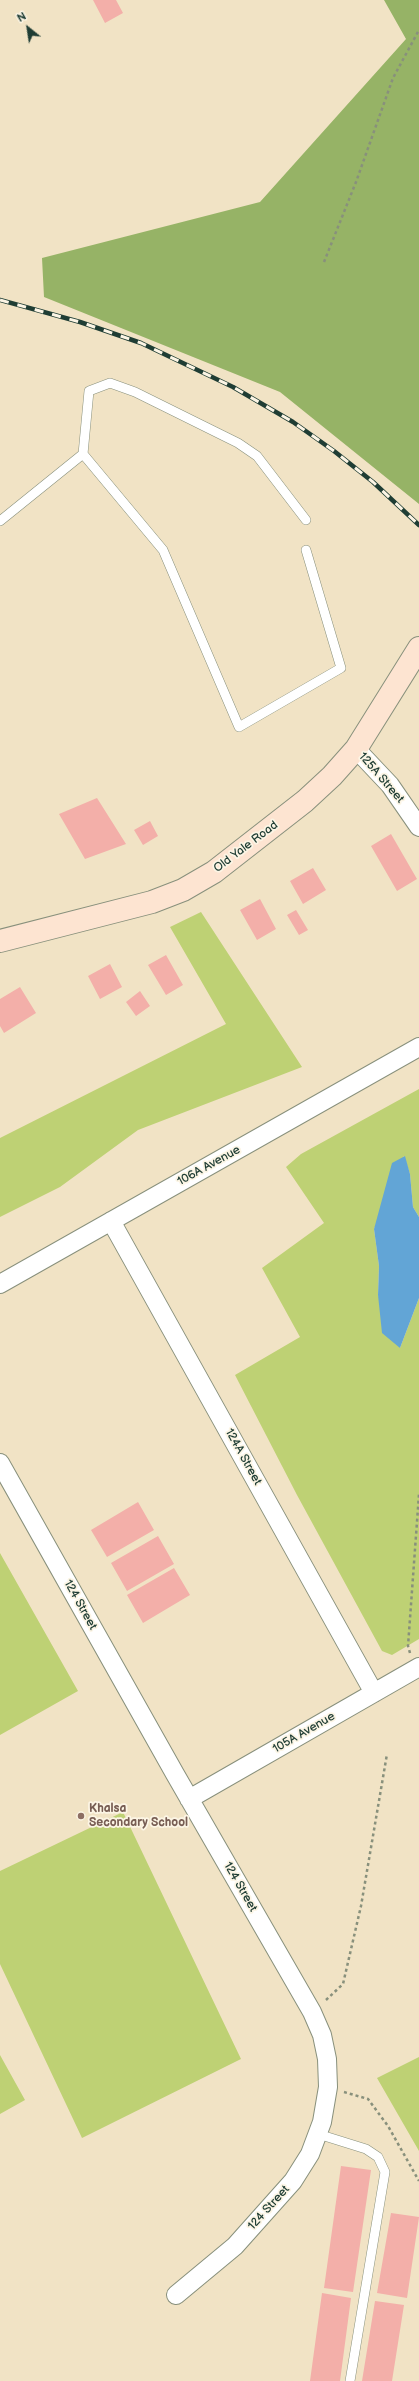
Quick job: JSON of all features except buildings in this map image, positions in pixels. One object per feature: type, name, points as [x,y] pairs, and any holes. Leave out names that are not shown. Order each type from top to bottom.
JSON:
[{"type":"main road","name":"Old Yale Road","points":[[0,941],[152,902],[198,882],[244,850],[305,801],[356,749],[419,648]]},
{"type":"street","name":"125A Street","points":[[356,749],[390,785],[419,827]]},
{"type":"street","name":"106A Avenue","points":[[0,1284],[419,1047]]},
{"type":"street","name":"124A Street","points":[[111,1221],[374,1693]]},
{"type":"street","name":"124 Street","points":[[0,1463],[189,1799],[312,2012],[322,2035],[327,2059],[328,2087],[322,2122],[310,2154],[293,2181],[275,2203],[235,2246],[176,2296]]},
{"type":"street","name":"105A Avenue","points":[[189,1799],[417,1668]]},
{"type":"lane","points":[[306,520],[257,456],[238,443],[136,392],[110,383],[89,391],[83,454],[163,550],[239,727],[341,668],[306,550]]},
{"type":"lane","points":[[0,521],[83,454]]},
{"type":"lane","points":[[318,2134],[366,2148],[378,2157],[384,2172],[350,2381]]},
{"type":"path","points":[[324,262],[356,182],[393,78],[419,30]]},
{"type":"path","points":[[417,1668],[408,1646],[419,1494]]},
{"type":"path","points":[[312,2012],[343,1984],[361,1906],[387,1754]]},
{"type":"path","points":[[350,2094],[368,2099],[388,2126],[419,2181]]},
{"type":"green space","points":[[384,0],[419,0],[419,504],[280,392],[44,297],[42,258],[260,202],[406,39]]},
{"type":"green space","points":[[201,912],[302,1067],[138,1130],[60,1187],[0,1217],[0,1138],[226,1024],[170,927]]},
{"type":"green space","points":[[419,1089],[419,1217],[413,1207],[410,1174],[404,1156],[374,1229],[379,1266],[378,1295],[400,1348],[419,1298],[419,1639],[392,1655],[382,1651],[297,1495],[235,1375],[300,1337],[262,1268],[324,1223],[286,1167],[301,1154]]},
{"type":"green space","points":[[0,1553],[78,1691],[0,1735]]},
{"type":"green space","points":[[123,1812],[241,2059],[82,2138],[0,1964],[0,1871]]},
{"type":"green space","points":[[0,2055],[25,2100],[0,2114]]},
{"type":"green space","points":[[419,2057],[419,2151],[377,2078]]},
{"type":"water","points":[[405,1156],[410,1174],[413,1207],[419,1217],[419,1298],[400,1348],[382,1333],[378,1295],[379,1266],[374,1229],[392,1163]]},
{"type":"railway","points":[[0,300],[80,322],[141,343],[233,387],[293,422],[334,451],[373,482],[419,525]]},
{"type":"place","name":"Khalsa Secondary School","points":[[81,1816]]}]
